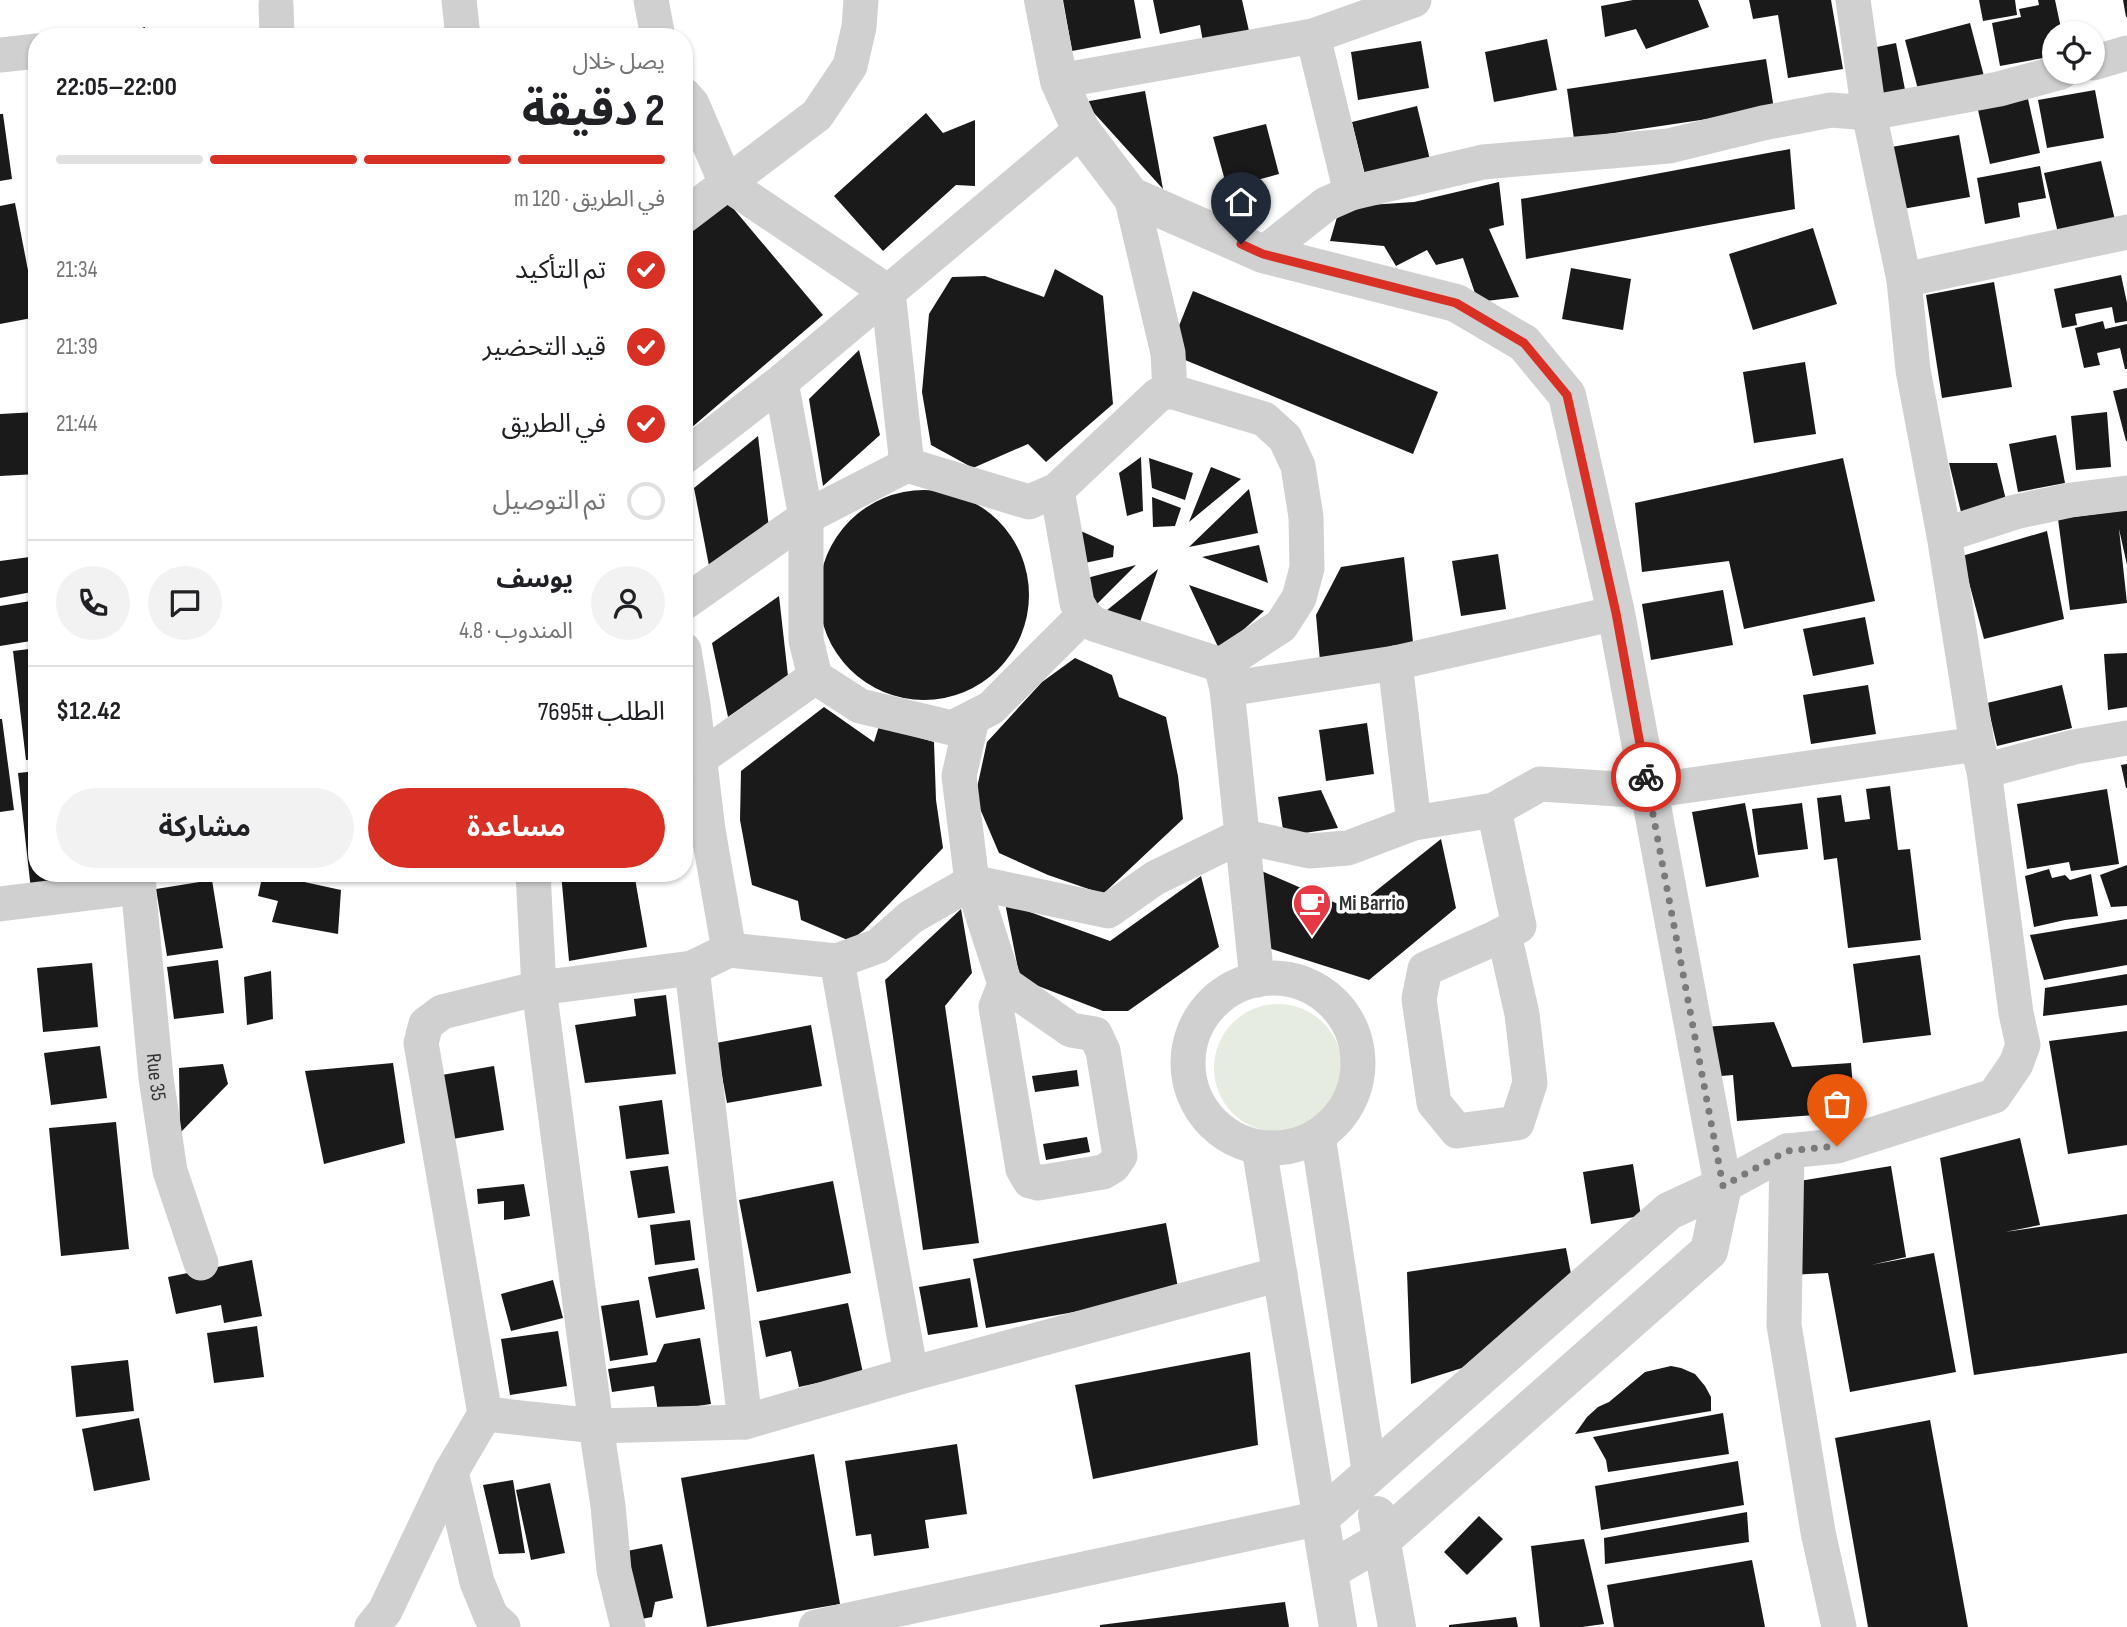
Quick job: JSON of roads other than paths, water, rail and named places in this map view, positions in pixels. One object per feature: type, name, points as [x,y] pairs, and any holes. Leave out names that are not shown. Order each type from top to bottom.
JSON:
[{"type":"street","points":[[459,0],[462,28]]},
{"type":"street","points":[[651,0],[656,28]]},
{"type":"street","points":[[693,209],[817,115],[850,66],[859,27],[861,0]]},
{"type":"street","points":[[1043,0],[1059,81],[1081,130],[1131,195],[1168,353],[1170,391]]},
{"type":"street","points":[[1059,81],[1313,36],[1414,0]]},
{"type":"street","points":[[816,1627],[1320,1518],[1669,1211],[1723,1186],[1787,1151],[1837,1146],[1994,1096],[2016,1064],[2023,1045],[1980,757],[1944,535],[1913,370],[1904,280],[1869,113],[1853,0]]},
{"type":"street","points":[[1313,36],[1351,193]]},
{"type":"street","points":[[0,55],[28,52]]},
{"type":"street","points":[[2105,59],[2127,53]]},
{"type":"street","points":[[1263,254],[1326,204],[1351,193],[1483,162],[1669,146],[1831,110],[1869,113],[1999,89],[2042,77]]},
{"type":"street","points":[[693,106],[726,183],[888,292],[907,465]]},
{"type":"street","points":[[693,450],[781,382],[1081,130]]},
{"type":"street","points":[[1131,195],[1263,254],[1456,303],[1524,343],[1567,395],[1616,613],[1723,1186],[1709,1251],[1382,1540],[1329,1571]]},
{"type":"street","points":[[1904,280],[2127,232]]},
{"type":"street","points":[[781,382],[806,517],[806,640],[815,677],[860,706],[952,729],[991,708],[1084,615]]},
{"type":"street","points":[[693,597],[806,517],[907,465],[1028,502],[1057,490],[1158,395],[1170,391],[1264,419],[1285,438],[1298,466],[1306,517],[1307,568],[1299,598],[1281,626],[1224,677]]},
{"type":"street","points":[[1057,490],[1077,603],[1084,615],[1094,624],[1224,677],[1395,663],[1616,613]]},
{"type":"street","points":[[1944,535],[2015,512],[2071,500],[2127,493]]},
{"type":"street","points":[[1395,663],[1414,823]]},
{"type":"street","points":[[699,758],[815,677]]},
{"type":"street","points":[[1224,677],[1257,980]]},
{"type":"street","points":[[693,705],[729,950]]},
{"type":"street","points":[[972,719],[959,776],[972,882],[1005,984],[1071,1030],[1095,1034],[1103,1051],[1120,1156],[1113,1166],[1103,1172],[1038,1183],[1030,1181],[1023,1168],[996,1007],[1005,984]]},
{"type":"street","points":[[372,1627],[385,1611],[451,1472],[485,1414],[421,1043],[426,1024],[442,1012],[539,988],[692,968],[729,950],[837,961],[878,946],[911,917],[972,882],[1108,911],[1155,878],[1241,836],[1309,851],[1348,848],[1414,823],[1494,810],[1540,784],[1648,791],[2074,747],[2127,738]]},
{"type":"street","points":[[1494,810],[1519,926],[1425,969],[1419,999],[1434,1103],[1457,1131],[1517,1123],[1530,1083],[1522,1014],[1504,934]]},
{"type":"street","points":[[0,904],[126,882]]},
{"type":"street","name":"Rue 35","points":[[138,882],[156,1078],[170,1171],[201,1263]]},
{"type":"street","points":[[533,882],[539,988],[608,1506],[614,1570],[628,1627]]},
{"type":"street","points":[[837,961],[911,1374]]},
{"type":"street","points":[[692,968],[745,1422]]},
{"type":"street","points":[[1283,979],[1308,986],[1330,1000],[1346,1021],[1356,1045],[1358,1071],[1351,1097],[1338,1119],[1318,1136],[1290,1147],[1259,1148],[1234,1139],[1213,1124],[1197,1103],[1189,1077],[1189,1051],[1196,1026],[1211,1004],[1232,988],[1257,980],[1283,979]]},
{"type":"street","points":[[1318,1136],[1396,1627]]},
{"type":"street","points":[[1259,1148],[1338,1627]]},
{"type":"street","points":[[1787,1151],[1784,1325],[1818,1532],[1839,1627]]},
{"type":"street","points":[[485,1414],[596,1426],[745,1422],[911,1374],[1280,1275]]},
{"type":"street","points":[[451,1472],[477,1582],[491,1616],[503,1627]]},
{"type":"place","name":"Mi Barrio","points":[[1312,937]]}]
